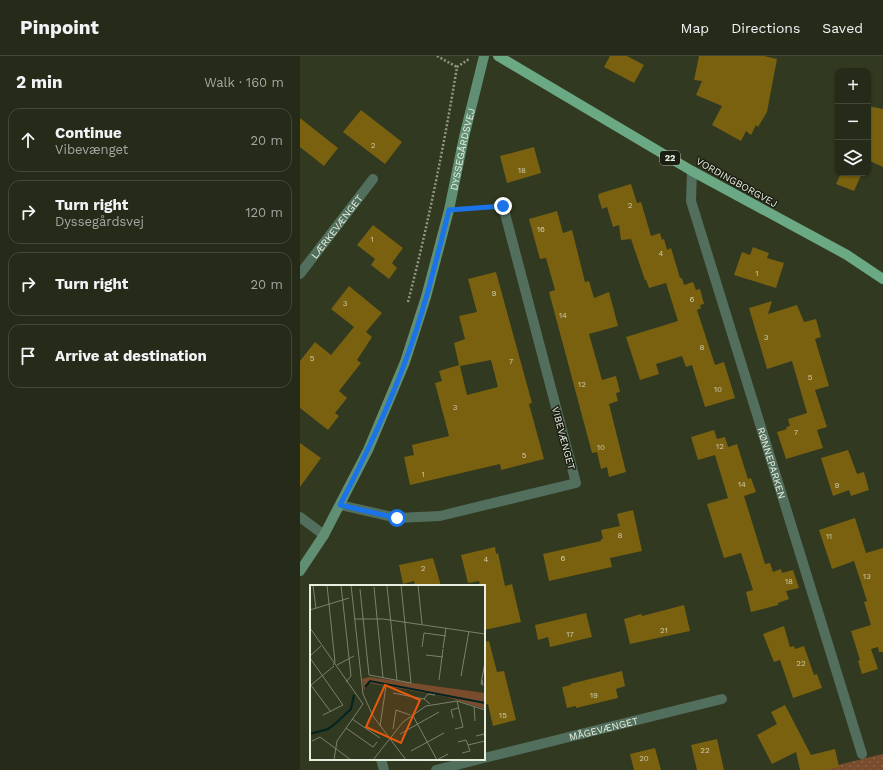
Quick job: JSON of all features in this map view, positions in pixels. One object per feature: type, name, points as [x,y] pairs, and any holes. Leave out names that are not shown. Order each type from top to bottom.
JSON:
[{"type":"main road","name":"VORDINGBORGVEJ","points":[[498,56],[692,171],[847,255],[883,279]]},
{"type":"street","name":"DYSSEGÅRDSVEJ","points":[[300,571],[324,535],[368,450],[405,362],[426,297],[449,210],[464,137],[484,56]]},
{"type":"street","name":"RØNNEPARKEN","points":[[692,171],[691,201],[862,754]]},
{"type":"street","name":"LÆRKEVÆNGET","points":[[300,274],[373,179]]},
{"type":"street","name":"VIBEVÆNGET","points":[[340,505],[397,518],[440,516],[576,483],[503,206]]},
{"type":"street","points":[[300,517],[324,535]]},
{"type":"street","name":"MÅGEVÆNGET","points":[[485,758],[722,699]]},
{"type":"street","points":[[381,760],[384,770]]},
{"type":"street","points":[[436,770],[476,760]]},
{"type":"path","points":[[437,56],[457,67]]},
{"type":"path","points":[[407,307],[422,249],[438,164],[443,148],[457,67],[475,56]]},
{"type":"path","points":[[449,210],[503,206]]},
{"type":"shaded area","points":[[883,754],[883,770],[817,770]]},
{"type":"building","points":[[610,56],[627,56],[644,65],[634,83],[604,67]]},
{"type":"building","points":[[699,56],[764,56],[777,59],[767,112],[758,127],[756,125],[751,135],[746,131],[741,141],[712,125],[722,106],[696,95],[702,81],[694,80]]},
{"type":"building","points":[[871,107],[883,109],[883,167],[871,161]]},
{"type":"building","points":[[361,110],[402,142],[385,164],[343,132]]},
{"type":"building","points":[[300,118],[338,148],[324,166],[300,147]]},
{"type":"building","points":[[534,147],[541,173],[507,183],[500,156]]},
{"type":"building","points":[[840,176],[861,176],[854,191],[836,184]]},
{"type":"building","points":[[631,184],[637,203],[641,202],[651,236],[660,233],[662,240],[664,239],[667,250],[671,248],[680,278],[682,278],[684,285],[693,282],[696,290],[700,289],[704,304],[700,305],[701,308],[697,310],[715,365],[724,362],[735,398],[705,407],[692,365],[686,367],[682,356],[656,364],[659,374],[640,380],[626,337],[678,321],[666,283],[649,288],[631,239],[621,240],[619,225],[613,227],[607,207],[602,209],[598,194]]},
{"type":"building","points":[[557,211],[563,233],[572,230],[585,282],[589,281],[594,298],[609,292],[618,326],[589,334],[602,380],[616,376],[620,392],[616,393],[618,401],[609,404],[626,472],[609,477],[607,467],[601,469],[597,452],[592,453],[549,292],[555,290],[546,258],[540,259],[529,219]]},
{"type":"building","points":[[373,225],[403,248],[392,263],[397,268],[389,279],[371,265],[375,259],[357,245]]},
{"type":"building","points":[[753,247],[769,253],[767,258],[784,263],[776,288],[734,275],[742,252],[750,255]]},
{"type":"building","points":[[496,272],[532,403],[529,404],[544,459],[501,470],[500,464],[410,485],[404,457],[414,455],[412,445],[449,436],[435,383],[442,381],[439,371],[459,365],[454,343],[465,339],[459,316],[477,312],[468,279]],"holes":[[[491,360],[498,387],[467,395],[460,366]]]},
{"type":"building","points":[[349,286],[382,313],[366,332],[372,337],[357,360],[361,363],[339,391],[347,398],[335,413],[339,416],[328,430],[300,408],[300,361],[315,342],[331,355],[354,327],[331,309]]},
{"type":"building","points":[[772,301],[768,314],[797,305],[804,322],[816,319],[821,337],[815,339],[829,386],[815,390],[827,427],[817,430],[823,448],[786,459],[777,432],[787,429],[786,427],[790,426],[788,419],[807,413],[792,361],[767,369],[749,308]]},
{"type":"building","points":[[714,430],[717,439],[725,437],[728,447],[737,444],[748,479],[751,478],[756,492],[744,496],[765,564],[770,563],[773,572],[781,569],[782,573],[793,570],[799,588],[786,591],[789,599],[778,603],[778,605],[751,612],[746,592],[753,590],[741,553],[724,558],[707,504],[728,498],[715,455],[698,460],[691,437]]},
{"type":"building","points":[[300,443],[321,458],[300,487]]},
{"type":"building","points":[[848,450],[857,474],[864,472],[869,490],[851,496],[849,490],[833,496],[821,458]]},
{"type":"building","points":[[633,510],[642,551],[610,558],[612,567],[549,581],[543,554],[601,541],[601,539],[603,539],[601,530],[620,526],[617,514]]},
{"type":"building","points":[[855,518],[866,553],[883,548],[883,652],[879,652],[878,647],[871,649],[878,669],[862,674],[858,661],[860,660],[851,631],[871,625],[864,602],[867,601],[854,561],[832,569],[819,530]]},
{"type":"building","points":[[495,547],[496,554],[498,553],[505,586],[512,584],[521,622],[485,630],[485,585],[480,585],[479,581],[468,583],[461,555]]},
{"type":"building","points":[[433,558],[441,585],[415,585],[414,581],[403,584],[399,565]]},
{"type":"building","points":[[684,605],[690,631],[630,644],[624,619]]},
{"type":"building","points":[[586,613],[592,637],[550,647],[548,637],[538,640],[535,625]]},
{"type":"building","points":[[784,626],[790,647],[794,646],[795,649],[804,646],[814,675],[817,674],[822,688],[793,698],[780,660],[774,662],[763,634]]},
{"type":"building","points":[[489,641],[497,672],[504,671],[516,720],[493,726],[488,704],[485,705],[485,642]]},
{"type":"building","points":[[622,671],[625,686],[616,689],[618,698],[576,708],[576,706],[567,708],[562,687]]},
{"type":"building","points":[[785,705],[811,755],[835,749],[839,767],[824,770],[800,770],[796,752],[772,764],[757,735],[777,724],[771,712]]},
{"type":"building","points":[[717,739],[724,770],[697,770],[691,745]]},
{"type":"building","points":[[655,748],[661,770],[634,770],[630,754]]},
{"type":"route","points":[[397,518],[340,505],[368,450],[405,362],[426,297],[449,210],[503,206]]}]
